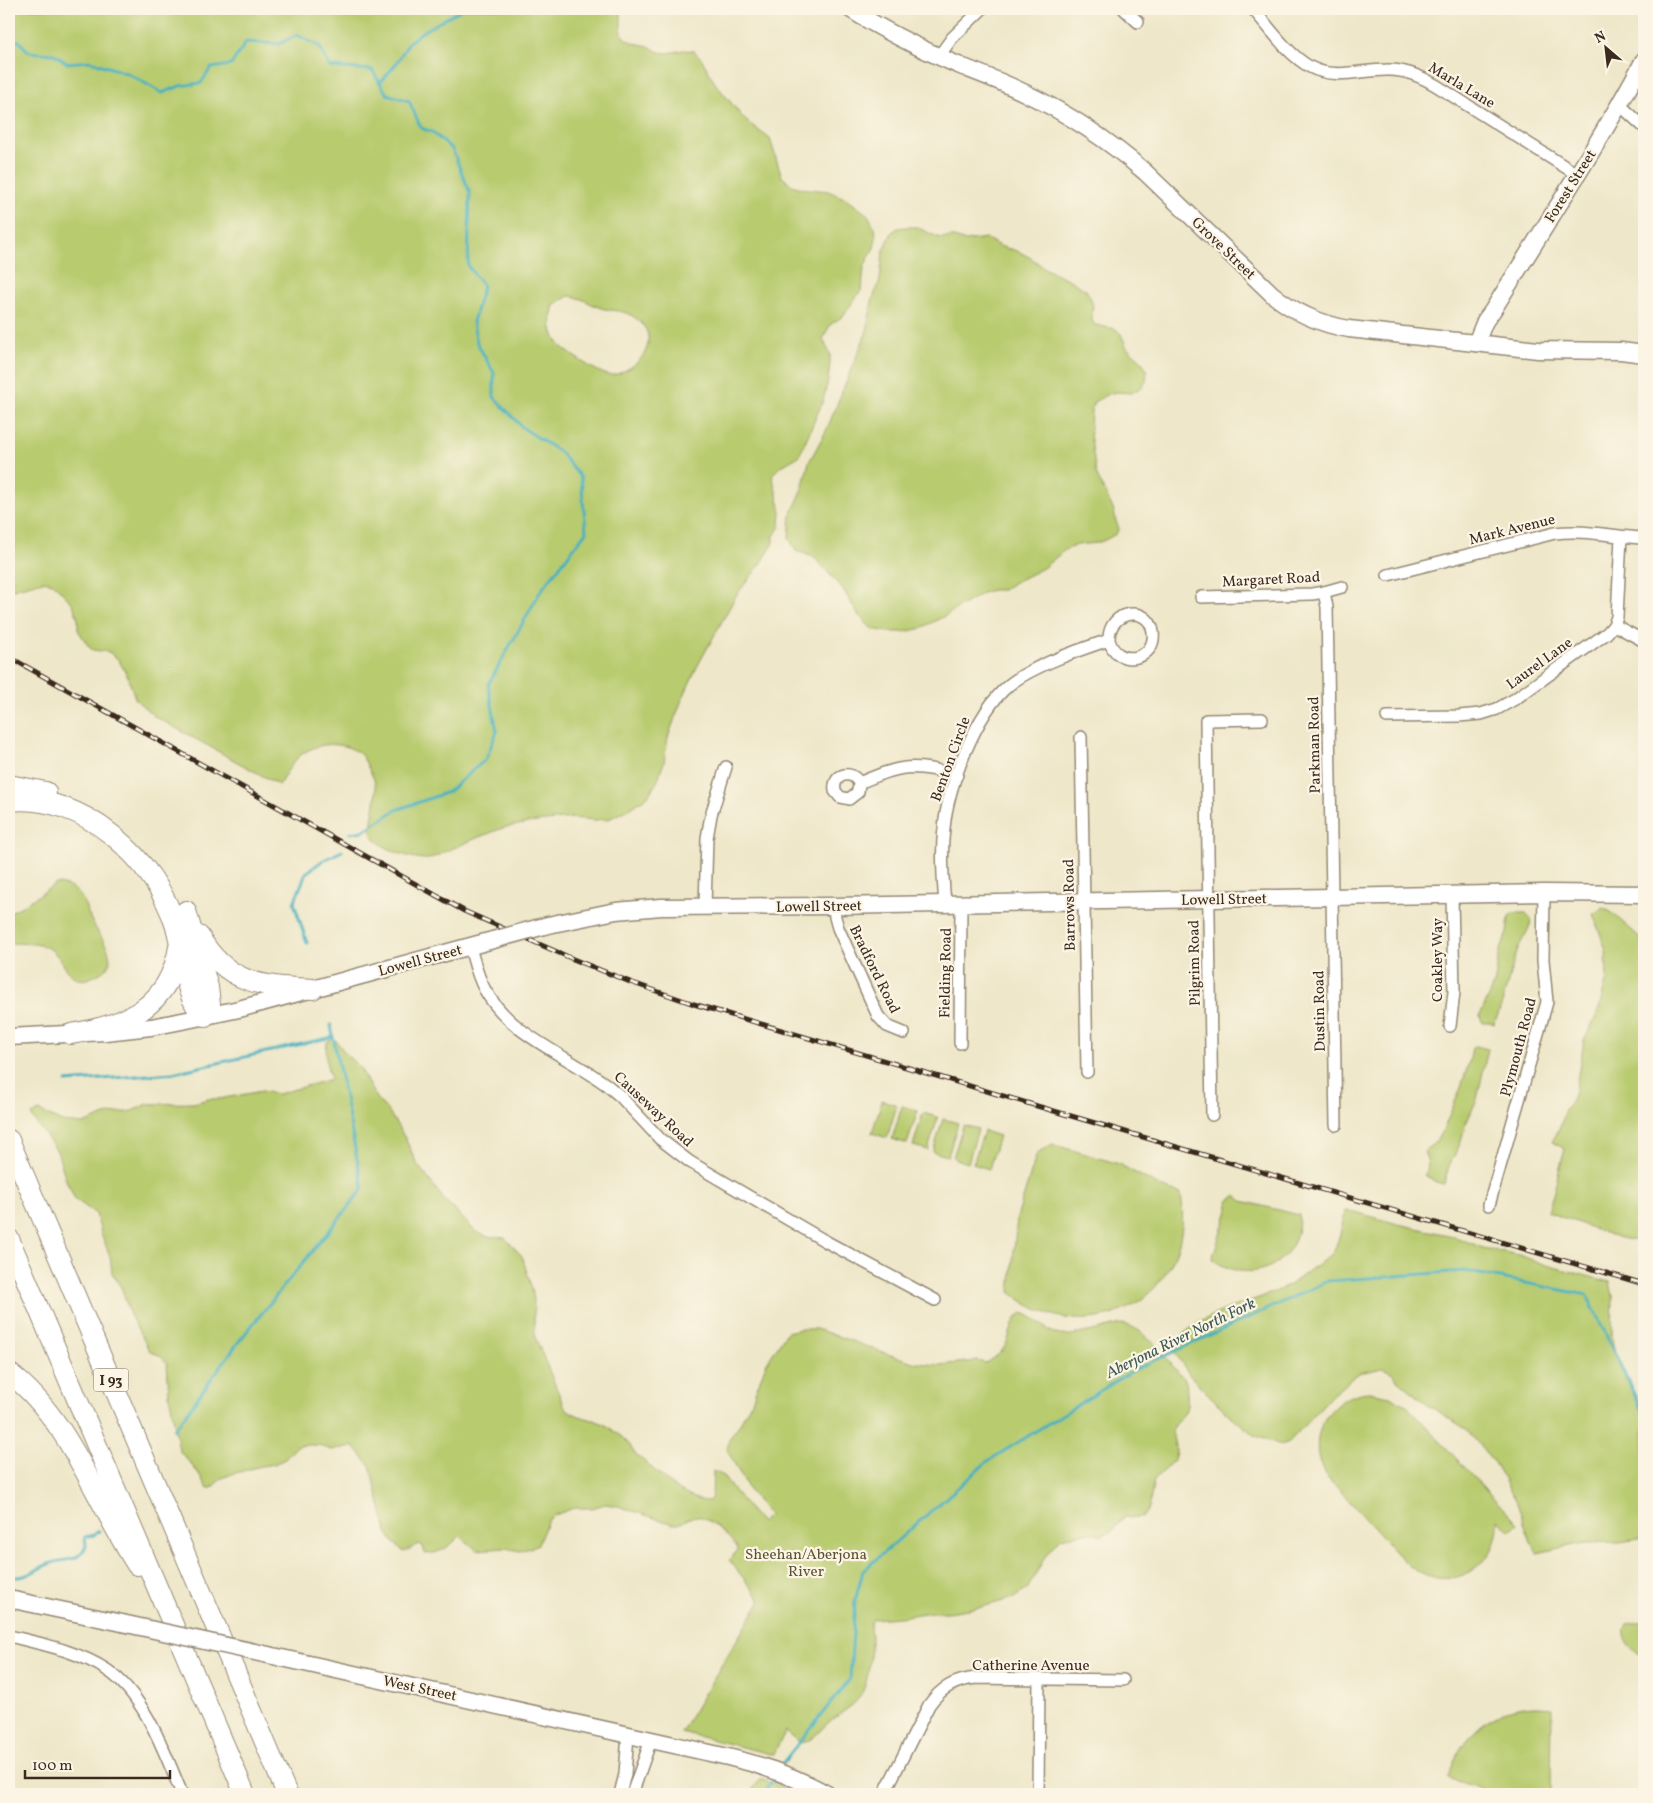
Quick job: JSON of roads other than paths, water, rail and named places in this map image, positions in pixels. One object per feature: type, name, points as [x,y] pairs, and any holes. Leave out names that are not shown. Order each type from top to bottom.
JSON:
[{"type":"highway","points":[[9,785],[68,797],[98,811],[115,822],[147,849],[172,884],[206,948],[229,971],[250,982],[269,986],[313,989]]},
{"type":"highway","points":[[9,801],[30,801],[60,808],[97,824],[130,851],[158,885],[167,903],[179,938],[191,996],[196,1007],[205,1016],[210,1004],[208,987],[186,911]]},
{"type":"highway","points":[[71,1034],[112,1025],[137,1014],[153,1002],[162,991],[173,970],[179,949],[179,938]]},
{"type":"highway","name":"I 93","points":[[9,1140],[287,1794]]},
{"type":"highway","name":"I 93","points":[[9,1239],[245,1794]]},
{"type":"highway","points":[[9,1373],[31,1391],[52,1417],[126,1548],[168,1614]]},
{"type":"main road","name":"Grove Street","points":[[850,9],[891,33],[939,56],[1032,96],[1075,119],[1103,137],[1145,172],[1272,294],[1290,308],[1317,321],[1341,327],[1538,350],[1606,351],[1644,354]]},
{"type":"main road","name":"Forest Street","points":[[1476,343],[1485,321],[1494,310],[1578,175],[1620,105],[1644,60]]},
{"type":"main road","name":"Forest Street","points":[[1493,345],[1491,328],[1494,310]]},
{"type":"main road","name":"Lowell Street","points":[[9,1037],[150,1027],[205,1016],[313,989],[548,925],[624,910],[705,907],[1544,893],[1644,894]]},
{"type":"main road","name":"West Street","points":[[9,1598],[745,1761],[779,1772],[811,1785],[827,1794]]},
{"type":"street","points":[[939,56],[952,38],[982,9]]},
{"type":"street","points":[[1124,9],[1138,22]]},
{"type":"street","name":"Marla Lane","points":[[1253,9],[1285,45],[1310,67],[1334,73],[1388,70],[1416,75],[1437,86],[1578,175]]},
{"type":"street","points":[[1620,105],[1644,127]]},
{"type":"street","name":"Mark Avenue","points":[[1388,575],[1555,533],[1584,532],[1644,538]]},
{"type":"street","points":[[1621,537],[1618,607],[1614,625],[1644,641]]},
{"type":"street","name":"Margaret Road","points":[[1201,597],[1299,595],[1324,592],[1342,586]]},
{"type":"street","name":"Parkman Road","points":[[1324,592],[1327,607],[1332,897]]},
{"type":"street","name":"Laurel Lane","points":[[1387,716],[1459,716],[1481,714],[1497,709],[1515,699],[1605,635],[1614,625]]},
{"type":"street","name":"Benton Circle","points":[[953,904],[944,827],[957,775],[981,718],[993,700],[1008,686],[1032,671],[1109,640]]},
{"type":"street","name":"Pilgrim Road","points":[[1212,1116],[1206,720],[1262,719]]},
{"type":"street","name":"Barrows Road","points":[[1082,737],[1087,1072]]},
{"type":"street","points":[[705,907],[707,838],[711,815],[726,766]]},
{"type":"street","points":[[859,783],[890,770],[910,767],[922,767],[957,775]]},
{"type":"street","name":"Plymouth Road","points":[[1489,1205],[1547,1002],[1543,960],[1544,893]]},
{"type":"street","name":"Coakley Way","points":[[1450,1026],[1454,992],[1452,895]]},
{"type":"street","name":"Dustin Road","points":[[1332,897],[1336,1125]]},
{"type":"street","name":"Fielding Road","points":[[953,904],[960,1043]]},
{"type":"street","name":"Bradford Road","points":[[834,906],[834,917],[838,928],[878,1016],[887,1026],[904,1033]]},
{"type":"street","name":"Causeway Road","points":[[470,946],[484,989],[511,1021],[614,1091],[670,1148],[690,1162],[824,1241],[935,1300]]},
{"type":"street","points":[[9,1636],[86,1659],[107,1670],[125,1686],[149,1722],[182,1794]]},
{"type":"street","name":"Catherine Avenue","points":[[884,1794],[929,1705],[944,1688],[971,1678],[1123,1680]]},
{"type":"street","points":[[1039,1679],[1038,1794],[1048,1794]]},
{"type":"street","points":[[620,1794],[625,1774],[628,1734]]},
{"type":"street","points":[[632,1794],[651,1740]]},
{"type":"waterway","points":[[380,83],[396,64],[409,42],[422,32],[462,9]]},
{"type":"waterway","points":[[9,46],[18,40],[29,52],[54,54],[67,63],[90,61],[129,74],[162,93],[180,86],[201,83],[211,68],[231,65],[246,42],[279,44],[297,35],[319,46],[330,67],[372,70],[387,94],[409,101],[421,128],[432,132],[452,149],[470,193],[468,266],[483,286],[473,322],[477,343],[494,373],[494,397],[523,428],[560,452],[581,478],[586,532],[540,592],[488,685],[497,731],[486,759],[448,792],[396,810],[363,831],[351,833]]},
{"type":"waterway","points":[[307,943],[294,903],[306,873],[322,861],[342,851]]},
{"type":"waterway","points":[[66,1082],[173,1073],[333,1037],[331,1025]]},
{"type":"waterway","points":[[174,1430],[240,1340],[363,1189],[333,1037]]},
{"type":"waterway","name":"Aberjona River North Fork","points":[[782,1764],[850,1679],[855,1601],[863,1571],[988,1461],[1132,1371],[1328,1281],[1464,1271],[1587,1295],[1644,1415]]},
{"type":"waterway","points":[[9,1577],[21,1577],[49,1564],[70,1560],[78,1556],[86,1546],[85,1537],[94,1535],[99,1531]]},
{"type":"waterway","name":"Aberjona River North Fork","points":[[764,1794],[773,1779]]},
{"type":"railway","points":[[9,657],[464,911],[630,982],[694,1004],[1644,1284]]},
{"type":"park label","name":"Sheehan/Aberjona River","points":[[806,1562]]}]
